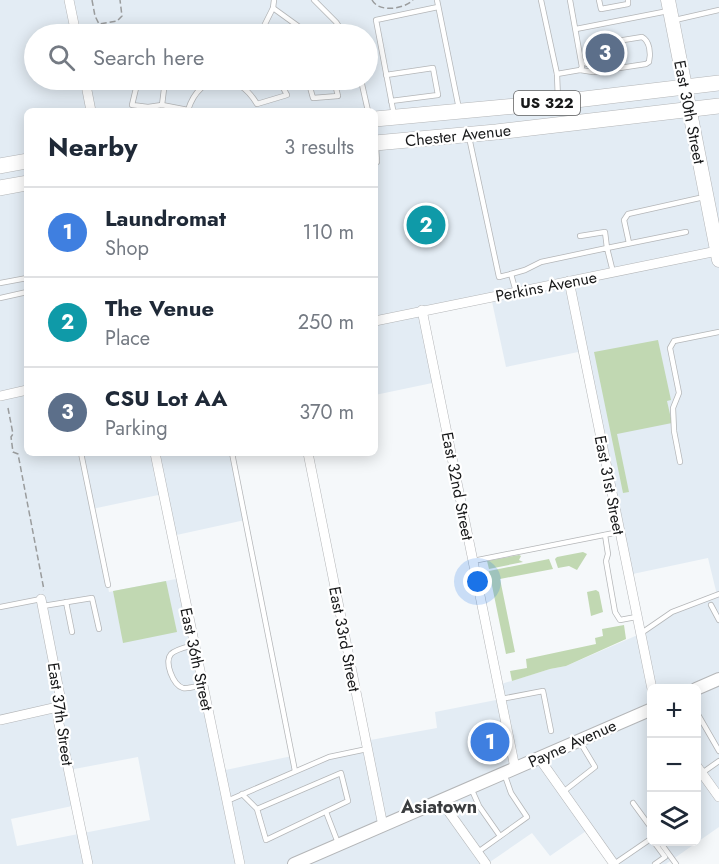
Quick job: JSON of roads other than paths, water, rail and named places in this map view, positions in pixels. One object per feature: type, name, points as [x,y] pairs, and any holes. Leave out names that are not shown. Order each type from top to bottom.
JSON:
[{"type":"main road","name":"East 30th Street","points":[[670,10],[718,255]]},
{"type":"main road","name":"Chester Avenue","points":[[378,119],[559,102],[719,83]]},
{"type":"main road","name":"Chester Avenue","points":[[378,143],[719,106]]},
{"type":"main road","points":[[0,166],[24,162]]},
{"type":"main road","points":[[0,188],[24,184]]},
{"type":"street","points":[[69,0],[74,24]]},
{"type":"street","points":[[87,90],[90,108]]},
{"type":"street","name":"Perkins Avenue","points":[[378,320],[613,272],[718,255]]},
{"type":"street","name":"East 31st Street","points":[[569,281],[650,684]]},
{"type":"street","name":"East 32nd Street","points":[[422,310],[501,699],[509,771]]},
{"type":"street","points":[[0,396],[24,391]]},
{"type":"street","name":"East 36th Street","points":[[156,456],[240,864]]},
{"type":"street","name":"East 33rd Street","points":[[309,456],[383,826]]},
{"type":"street","name":"East 37th Street","points":[[43,598],[62,706],[58,719],[88,864]]},
{"type":"street","points":[[701,687],[719,679]]},
{"type":"street","points":[[0,720],[62,706]]},
{"type":"street","name":"Payne Avenue","points":[[294,864],[313,861],[339,845],[647,711]]},
{"type":"street","points":[[538,758],[614,864]]},
{"type":"street","points":[[701,772],[719,797]]},
{"type":"street","points":[[441,801],[486,864]]},
{"type":"lane","points":[[265,24],[273,8],[274,0]]},
{"type":"lane","points":[[314,0],[336,24]]},
{"type":"lane","points":[[437,0],[460,112]]},
{"type":"lane","points":[[541,0],[557,74],[559,102]]},
{"type":"lane","points":[[570,0],[582,62],[580,70]]},
{"type":"lane","points":[[599,0],[601,9],[628,4],[628,0]]},
{"type":"lane","points":[[377,24],[376,20],[438,7]]},
{"type":"lane","points":[[273,8],[295,24]]},
{"type":"lane","points":[[576,29],[670,10],[719,10]]},
{"type":"lane","points":[[378,31],[394,118]]},
{"type":"lane","points":[[557,74],[580,70],[593,72],[649,62],[648,43],[645,38],[608,44],[610,60],[619,67]]},
{"type":"lane","points":[[582,62],[587,64],[610,60]]},
{"type":"lane","points":[[386,75],[433,68],[435,77],[438,95],[391,100]]},
{"type":"lane","points":[[136,90],[132,105],[148,107],[162,105],[178,108]]},
{"type":"lane","points":[[162,105],[164,90]]},
{"type":"lane","points":[[189,108],[198,90]]},
{"type":"lane","points":[[247,90],[257,104],[287,95],[284,90]]},
{"type":"lane","points":[[311,90],[313,98],[338,96],[336,90]]},
{"type":"lane","points":[[364,90],[367,108]]},
{"type":"lane","points":[[469,134],[499,277],[525,270],[541,262],[686,232]]},
{"type":"lane","points":[[629,243],[624,220],[628,214],[707,196]]},
{"type":"lane","points":[[580,236],[604,232],[613,272]]},
{"type":"lane","points":[[511,274],[516,292]]},
{"type":"lane","points":[[0,283],[24,279]]},
{"type":"lane","points":[[0,298],[24,293]]},
{"type":"lane","points":[[680,462],[674,431],[673,408],[679,393],[671,344],[674,341],[719,332]]},
{"type":"lane","points":[[82,456],[108,585]]},
{"type":"lane","points":[[233,456],[295,771]]},
{"type":"lane","points":[[473,561],[620,532]]},
{"type":"lane","points":[[605,535],[608,554],[606,561],[615,612],[620,620],[636,617]]},
{"type":"lane","points":[[640,634],[672,612],[719,594]]},
{"type":"lane","points":[[0,607],[43,598],[66,602],[92,598],[99,629]]},
{"type":"lane","points":[[66,602],[72,632]]},
{"type":"lane","points":[[711,605],[719,620]]},
{"type":"lane","points":[[194,645],[172,652],[169,664],[176,684],[180,687],[203,685]]},
{"type":"lane","points":[[501,699],[543,691],[551,731]]},
{"type":"lane","points":[[701,720],[719,751]]},
{"type":"lane","points":[[563,792],[595,767],[579,740]]},
{"type":"lane","points":[[226,801],[329,757],[367,749]]},
{"type":"lane","points":[[701,768],[719,760]]},
{"type":"lane","points":[[478,852],[527,817],[511,793],[509,771]]},
{"type":"lane","points":[[242,794],[257,809],[266,840],[348,801],[341,773],[257,809]]},
{"type":"lane","points":[[471,788],[479,806],[500,836]]},
{"type":"lane","points":[[633,803],[647,823]]},
{"type":"lane","points":[[326,812],[339,845]]},
{"type":"lane","points":[[614,864],[647,844]]},
{"type":"lane","points":[[655,864],[665,857],[657,846]]},
{"type":"lane","points":[[663,846],[676,864]]},
{"type":"place","name":"CSU Lot AA","points":[[605,53]]},
{"type":"place","name":"The Venue","points":[[426,225]]},
{"type":"place","name":"Laundromat","points":[[490,742]]},
{"type":"district","name":"Asiatown","points":[[439,807]]}]
